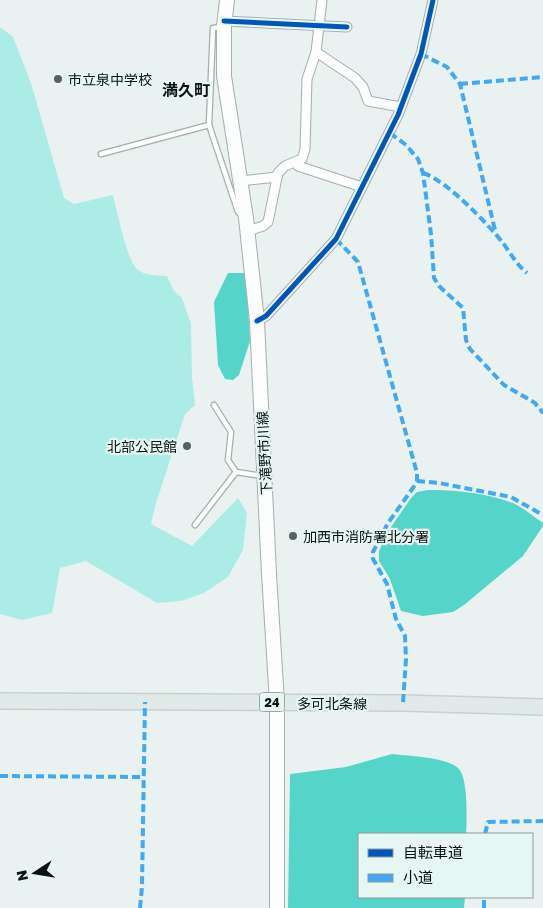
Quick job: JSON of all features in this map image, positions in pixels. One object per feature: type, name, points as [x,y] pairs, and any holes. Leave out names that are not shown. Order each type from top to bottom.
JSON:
[{"type":"main road","name":"下滝野市川線","points":[[227,0],[224,24],[224,76],[247,225],[257,320],[278,702],[277,908]]},
{"type":"main road","name":"多可北条線","points":[[0,701],[403,703],[543,707]]},
{"type":"street","points":[[247,225],[263,226],[268,222],[278,173],[286,166],[302,159],[305,149],[307,79],[316,52],[322,0]]},
{"type":"street","points":[[257,320],[266,316],[336,239],[402,107],[421,54],[433,0]]},
{"type":"street","points":[[224,24],[347,27]]},
{"type":"street","points":[[316,52],[355,78],[363,87],[368,101],[402,107]]},
{"type":"street","points":[[297,162],[298,166],[362,187]]},
{"type":"street","points":[[241,181],[277,177]]},
{"type":"lane","points":[[224,24],[213,28],[209,125],[238,212],[247,225]]},
{"type":"lane","points":[[101,154],[209,125]]},
{"type":"lane","points":[[214,405],[231,432],[228,460],[236,472],[265,477]]},
{"type":"lane","points":[[195,525],[236,472]]},
{"type":"shaded area","points":[[0,27],[13,37],[31,83],[64,198],[74,204],[113,195],[126,246],[133,264],[144,273],[167,276],[174,291],[182,298],[191,324],[192,377],[195,405],[185,414],[151,524],[192,546],[238,498],[247,513],[243,550],[228,577],[204,593],[181,601],[157,603],[86,561],[60,568],[52,613],[22,620],[0,614]]},
{"type":"water","points":[[228,273],[246,273],[250,341],[239,375],[233,380],[225,379],[218,365],[214,302]]},
{"type":"water","points":[[428,490],[473,493],[508,501],[527,511],[543,523],[543,526],[523,556],[464,605],[453,612],[423,616],[401,611],[390,579],[379,561],[379,551],[389,530],[411,498],[417,492]]},
{"type":"water","points":[[392,754],[417,756],[446,762],[459,769],[464,781],[465,790],[467,810],[466,833],[358,833],[358,898],[465,898],[464,908],[288,908],[290,774],[346,767]]},
{"type":"marked path","points":[[421,54],[447,67],[460,84],[495,230],[493,232]]},
{"type":"marked path","points":[[460,84],[543,77]]},
{"type":"marked path","points":[[390,133],[406,145],[418,159],[423,173],[431,234],[434,278],[439,286],[463,308],[466,340],[470,349],[504,385],[535,403],[543,413]]},
{"type":"marked path","points":[[423,173],[443,184],[477,214],[527,273]]},
{"type":"marked path","points":[[336,239],[358,262],[417,473],[415,485],[388,523],[373,552],[373,559],[387,584],[396,619],[405,636],[406,659],[403,703]]},
{"type":"marked path","points":[[417,481],[439,483],[511,497],[543,515]]},
{"type":"marked path","points":[[140,908],[145,702]]},
{"type":"marked path","points":[[0,776],[144,777]]},
{"type":"marked path","points":[[485,833],[488,822],[543,821]]},
{"type":"marked path","points":[[484,898],[484,908]]},
{"type":"cycle path","points":[[257,321],[266,316],[336,239],[398,115],[421,54],[433,0]]},
{"type":"cycle path","points":[[224,21],[347,27]]},
{"type":"place","name":"市立泉中学校","points":[[58,79]]},
{"type":"place","name":"北部公民館","points":[[187,446]]},
{"type":"place","name":"加西市消防署北分署","points":[[293,536]]},
{"type":"district","name":"満久町","points":[[186,90]]}]
